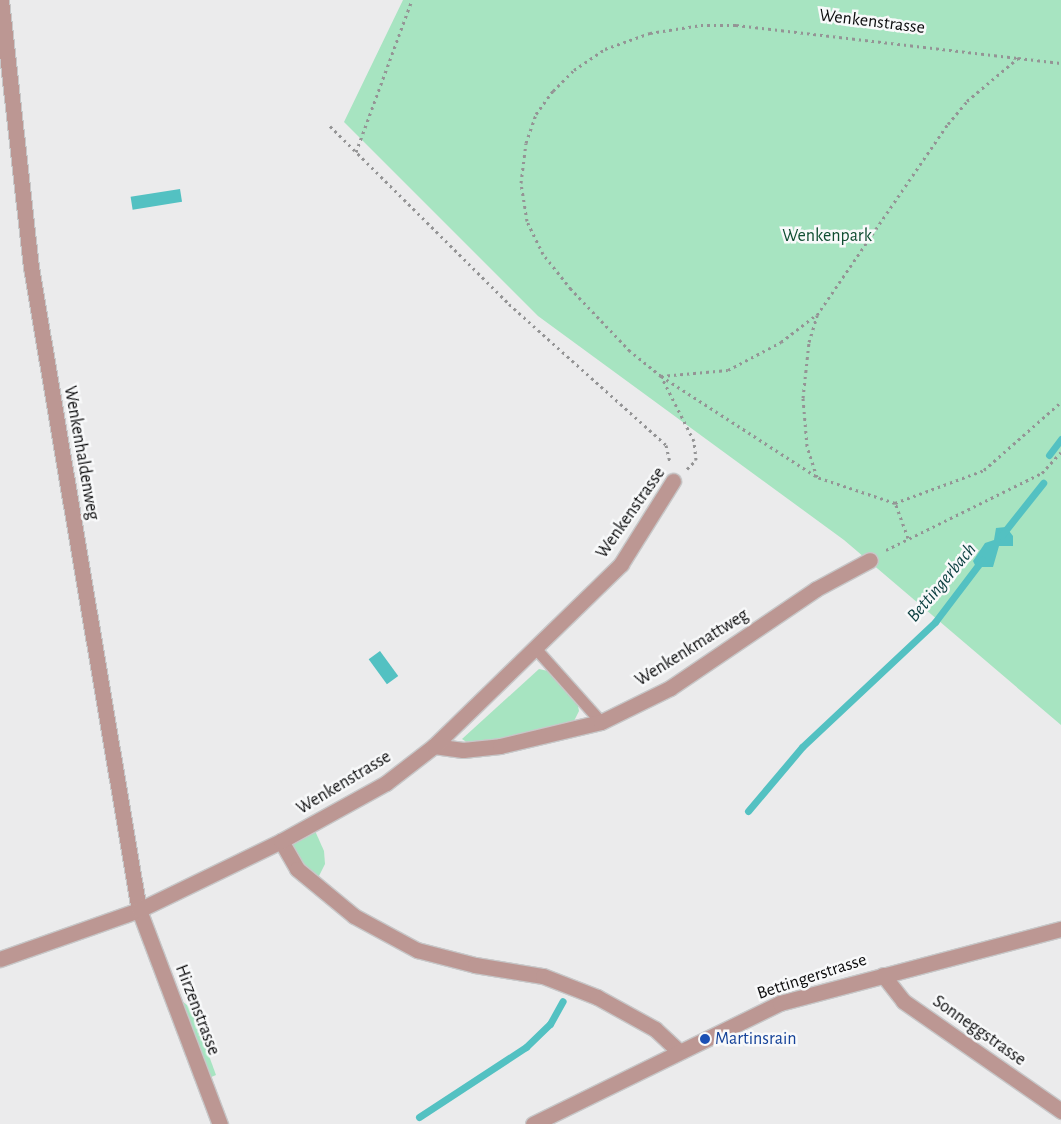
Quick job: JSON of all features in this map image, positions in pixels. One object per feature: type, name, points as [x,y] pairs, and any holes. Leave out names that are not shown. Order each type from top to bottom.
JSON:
[{"type":"street","name":"Wenkenhaldenweg","points":[[2,0],[31,266],[139,910]]},
{"type":"street","name":"Wenkenstrasse","points":[[0,959],[139,910],[281,842],[386,783],[434,746],[536,649],[621,564],[673,480]]},
{"type":"street","name":"Wenkenkmattweg","points":[[434,746],[463,750],[500,746],[601,722],[670,688],[816,589],[870,560]]},
{"type":"street","points":[[281,842],[297,869],[354,916],[417,950],[475,965],[543,976],[588,994],[656,1029],[679,1051]]},
{"type":"street","name":"Hirzenstrasse","points":[[139,910],[220,1124]]},
{"type":"street","name":"Bettingerstrasse","points":[[533,1124],[554,1119],[679,1051],[780,1004],[883,974],[1061,929]]},
{"type":"street","name":"Sonneggstrasse","points":[[883,974],[903,1002],[1061,1111]]},
{"type":"lane","points":[[536,649],[601,722]]},
{"type":"path","points":[[356,152],[412,0]]},
{"type":"path","name":"Wenkenstrasse","points":[[673,480],[696,460],[694,441],[661,376],[630,351],[571,289],[543,254],[528,221],[521,183],[530,127],[544,103],[574,70],[605,49],[634,38],[701,25],[736,25],[1061,63]]},
{"type":"path","points":[[817,477],[807,446],[803,398],[809,342],[817,315],[956,113],[1018,58]]},
{"type":"path","points":[[330,126],[509,304],[666,445],[673,480]]},
{"type":"path","points":[[661,376],[728,370],[781,342],[817,315]]},
{"type":"path","points":[[661,376],[817,477],[895,503],[984,470],[1061,402]]},
{"type":"path","points":[[870,560],[908,538],[1042,473],[1061,452]]},
{"type":"path","points":[[895,503],[908,538]]},
{"type":"green space","name":"Wenkenpark","points":[[403,0],[1061,0],[1061,725],[844,540],[538,316],[344,122]]},
{"type":"green space","points":[[539,669],[548,671],[577,701],[579,711],[574,721],[471,745],[462,739]]},
{"type":"green space","points":[[312,824],[324,851],[325,864],[315,884],[281,841]]},
{"type":"green space","points":[[182,1001],[192,1009],[216,1075],[209,1078]]},
{"type":"water","points":[[180,189],[182,202],[133,210],[131,197]]},
{"type":"water","points":[[1006,527],[1013,536],[1013,546],[999,546],[993,567],[976,567],[973,561],[985,543],[994,540],[996,528]]},
{"type":"water","points":[[380,651],[398,676],[387,684],[369,659]]},
{"type":"waterway","name":"Bettingerbach","points":[[1049,455],[1061,439]]},
{"type":"waterway","name":"Bettingerbach","points":[[1001,536],[1043,483]]},
{"type":"waterway","name":"Bettingerbach","points":[[748,811],[802,747],[935,622],[982,560]]},
{"type":"waterway","points":[[419,1117],[526,1047],[550,1024],[563,1001]]},
{"type":"place","name":"Martinsrain","points":[[705,1039]]}]
